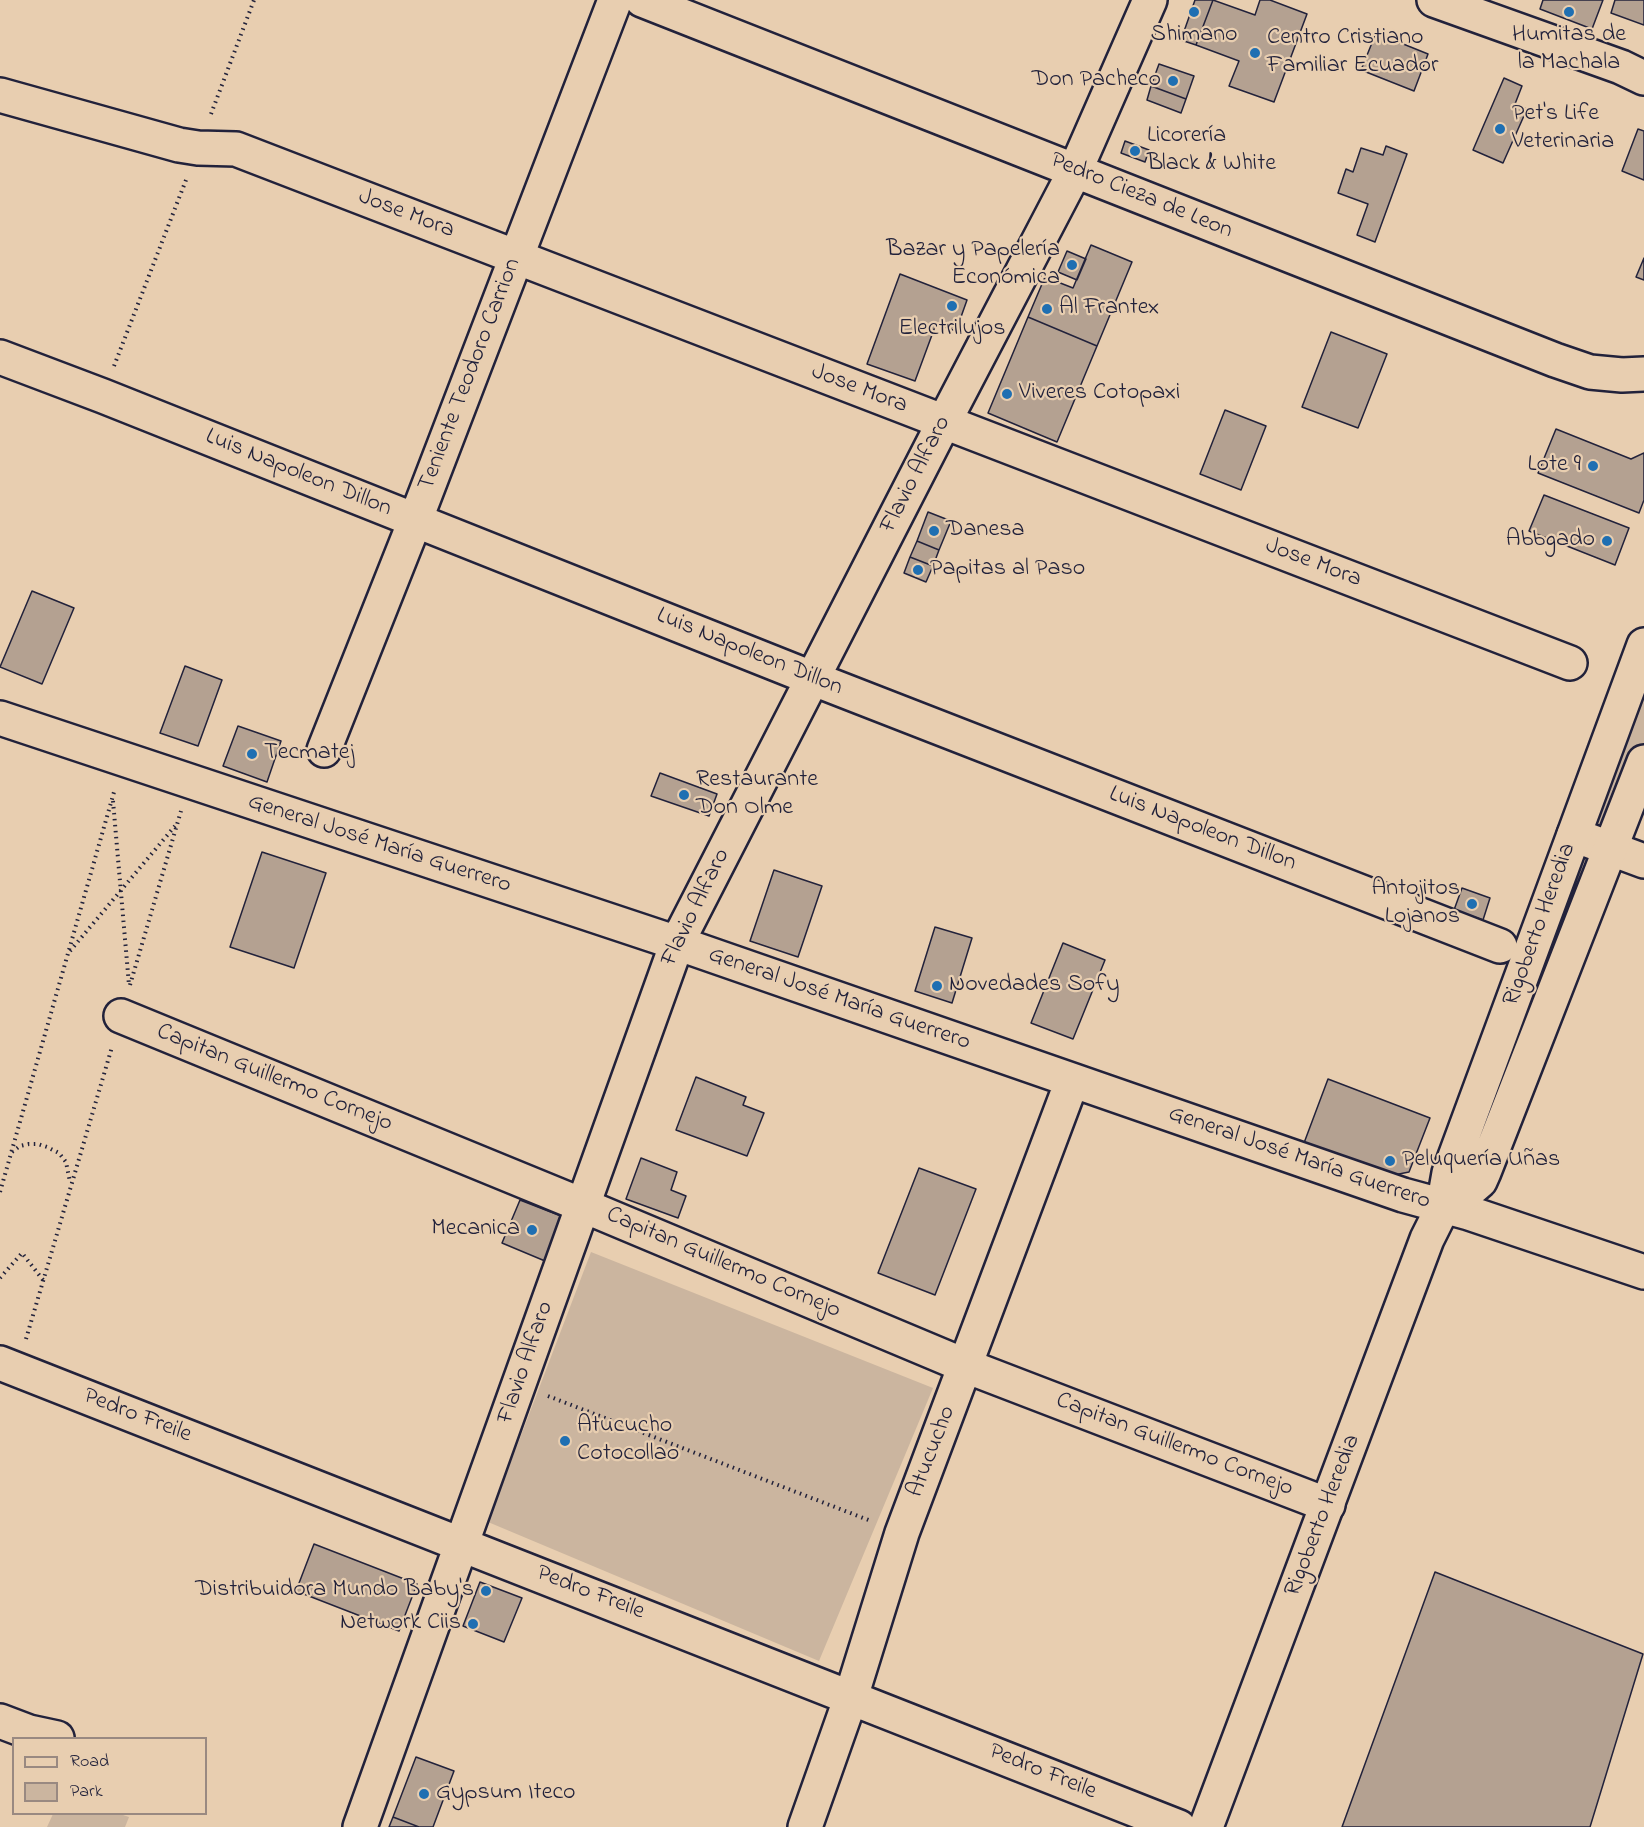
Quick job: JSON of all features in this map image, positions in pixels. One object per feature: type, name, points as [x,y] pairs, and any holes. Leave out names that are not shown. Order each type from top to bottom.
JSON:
[{"type":"street","name":"Teniente Teodoro Carrion","points":[[324,750],[415,521],[615,0]]},
{"type":"street","name":"Pedro Cieza de Leon","points":[[642,0],[1555,360],[1590,372],[1622,375],[1644,374]]},
{"type":"street","name":"Flavio Alfaro","points":[[360,1827],[677,943],[1075,171],[1150,0]]},
{"type":"street","points":[[1434,0],[1644,78]]},
{"type":"street","name":"Jose Mora","points":[[0,95],[189,146],[236,149],[1570,663]]},
{"type":"street","name":"Luis Napoleon Dillon","points":[[0,357],[814,679],[1500,946]]},
{"type":"street","name":"Rigoberto Heredia","points":[[1206,1827],[1427,1239],[1443,1207],[1449,1173],[1644,645]]},
{"type":"street","name":"General José María Guerrero","points":[[0,718],[677,943],[1072,1082],[1644,1272]]},
{"type":"street","name":"Rigoberto Heredia","points":[[1443,1207],[1480,1181],[1644,762]]},
{"type":"street","points":[[1574,835],[1644,861]]},
{"type":"street","name":"Capitan Guillermo Cornejo","points":[[121,1016],[966,1366],[1328,1505]]},
{"type":"street","name":"Atucucho","points":[[805,1827],[851,1697],[902,1533],[1072,1082]]},
{"type":"street","name":"Pedro Freile","points":[[8,1367],[1179,1827]]},
{"type":"street","points":[[0,1721],[29,1732],[52,1737]]},
{"type":"path","points":[[103,396],[189,146],[254,0]]},
{"type":"path","points":[[0,1192],[123,760]]},
{"type":"path","points":[[112,797],[129,989],[190,782]]},
{"type":"path","points":[[68,954],[178,823]]},
{"type":"path","points":[[8,1367],[43,1281],[121,1016]]},
{"type":"path","points":[[11,1152],[20,1146],[38,1144],[59,1153],[66,1162],[71,1186]]},
{"type":"path","points":[[0,1278],[22,1253],[43,1281]]},
{"type":"path","points":[[519,1384],[902,1533]]},
{"type":"green space","points":[[1644,666],[1644,748],[1609,840],[1583,827]]},
{"type":"green space","points":[[591,1252],[933,1388],[819,1661],[488,1522]]},
{"type":"green space","points":[[53,1815],[123,1815],[129,1817],[125,1827],[47,1827]]},
{"type":"building","points":[[1195,0],[1213,0],[1196,45],[1181,40]]},
{"type":"building","name":"Centro Cristiano Familiar Ecuador","points":[[1213,0],[1255,15],[1260,0],[1270,0],[1307,14],[1274,102],[1229,86],[1239,61],[1196,45]]},
{"type":"building","points":[[1543,0],[1603,0],[1592,29],[1540,9]]},
{"type":"building","points":[[1615,0],[1644,0],[1644,25],[1611,13]]},
{"type":"building","points":[[1376,33],[1428,54],[1414,91],[1361,70]]},
{"type":"building","name":"Don Pacheco","points":[[1159,64],[1194,76],[1186,99],[1151,86]]},
{"type":"building","name":"Pet's Life Veterinaria","points":[[1504,78],[1522,86],[1515,104],[1527,109],[1503,163],[1473,150]]},
{"type":"building","points":[[1151,86],[1186,99],[1181,113],[1147,100]]},
{"type":"building","points":[[1638,129],[1644,131],[1644,180],[1622,171]]},
{"type":"building","name":"Licorería Black & White","points":[[1125,141],[1149,150],[1145,162],[1121,153]]},
{"type":"building","points":[[1386,146],[1407,154],[1375,242],[1357,235],[1368,204],[1338,193],[1346,169],[1353,172],[1361,148],[1383,155]]},
{"type":"building","points":[[1091,245],[1132,262],[1097,346],[1028,317],[1045,277],[1073,288]]},
{"type":"building","name":"Bazar y Papelería Económica","points":[[1067,251],[1086,259],[1077,280],[1058,272]]},
{"type":"building","points":[[1644,258],[1644,280],[1636,277]]},
{"type":"building","points":[[900,274],[967,300],[956,331],[936,324],[915,381],[867,364]]},
{"type":"building","points":[[1028,317],[1097,346],[1057,442],[988,413]]},
{"type":"building","points":[[1331,332],[1387,354],[1358,428],[1302,407]]},
{"type":"building","points":[[1225,410],[1266,426],[1241,490],[1200,474]]},
{"type":"building","name":"Lote 9","points":[[1556,429],[1631,459],[1644,453],[1644,500],[1639,513],[1538,473]]},
{"type":"building","points":[[1544,495],[1629,528],[1615,565],[1529,531]]},
{"type":"building","name":"Danesa","points":[[928,512],[951,521],[939,550],[917,541]]},
{"type":"building","points":[[917,541],[939,550],[933,566],[910,557]]},
{"type":"building","name":"Papitas al Paso","points":[[910,557],[933,566],[926,582],[904,573]]},
{"type":"building","points":[[32,591],[74,608],[42,684],[0,667]]},
{"type":"building","points":[[185,666],[222,680],[198,746],[160,733]]},
{"type":"building","name":"Tecmatej","points":[[238,726],[281,741],[267,782],[223,766]]},
{"type":"building","name":"Restaurante Don Olme","points":[[660,773],[717,794],[709,816],[651,796]]},
{"type":"building","points":[[262,852],[326,873],[294,968],[230,947]]},
{"type":"building","points":[[774,870],[822,886],[798,957],[750,941]]},
{"type":"building","name":"Antojitos Lojanos","points":[[1462,888],[1490,898],[1483,920],[1454,910]]},
{"type":"building","points":[[935,927],[972,938],[952,1003],[915,991]]},
{"type":"building","points":[[1063,943],[1105,960],[1073,1039],[1031,1023]]},
{"type":"building","points":[[696,1077],[746,1097],[743,1105],[764,1113],[747,1156],[676,1130]]},
{"type":"building","points":[[1328,1079],[1430,1118],[1409,1172],[1389,1176],[1304,1143]]},
{"type":"building","points":[[641,1158],[677,1172],[671,1190],[686,1196],[678,1218],[626,1199]]},
{"type":"building","points":[[919,1168],[976,1189],[935,1295],[878,1273]]},
{"type":"building","name":"Mecanica","points":[[520,1200],[561,1216],[545,1261],[502,1243]]},
{"type":"building","points":[[314,1544],[417,1584],[399,1631],[296,1591]]},
{"type":"building","points":[[1435,1572],[1643,1654],[1590,1827],[1342,1827]]},
{"type":"building","points":[[480,1582],[522,1598],[504,1642],[463,1626]]},
{"type":"building","name":"Gypsum Iteco","points":[[416,1757],[454,1771],[433,1827],[419,1827],[393,1817]]},
{"type":"building","points":[[393,1817],[419,1827],[389,1827]]},
{"type":"place","name":"Shimano","points":[[1194,12]]},
{"type":"place","name":"Humitas de la Machala","points":[[1569,12]]},
{"type":"place","name":"Centro Cristiano Familiar Ecuador","points":[[1255,53]]},
{"type":"place","name":"Don Pacheco","points":[[1173,81]]},
{"type":"place","name":"Pet's Life Veterinaria","points":[[1500,129]]},
{"type":"place","name":"Licorería Black & White","points":[[1135,151]]},
{"type":"place","name":"Bazar y Papelería Económica","points":[[1072,265]]},
{"type":"place","name":"Electrilujos","points":[[952,306]]},
{"type":"place","name":"Al Frantex","points":[[1047,309]]},
{"type":"place","name":"Viveres Cotopaxi","points":[[1007,394]]},
{"type":"place","name":"Lote 9","points":[[1593,466]]},
{"type":"place","name":"Danesa","points":[[934,531]]},
{"type":"place","name":"Abbgado","points":[[1607,541]]},
{"type":"place","name":"Papitas al Paso","points":[[918,570]]},
{"type":"place","name":"Tecmatej","points":[[252,754]]},
{"type":"place","name":"Restaurante Don Olme","points":[[684,795]]},
{"type":"place","name":"Antojitos Lojanos","points":[[1472,904]]},
{"type":"place","name":"Novedades Sofy","points":[[937,986]]},
{"type":"place","name":"Peluquería Uñas","points":[[1390,1161]]},
{"type":"place","name":"Mecanica","points":[[532,1230]]},
{"type":"place","name":"Atucucho Cotocollao","points":[[565,1441]]},
{"type":"place","name":"Distribuidora Mundo Baby's","points":[[486,1591]]},
{"type":"place","name":"Network Ciis","points":[[473,1624]]},
{"type":"place","name":"Gypsum Iteco","points":[[424,1794]]}]
